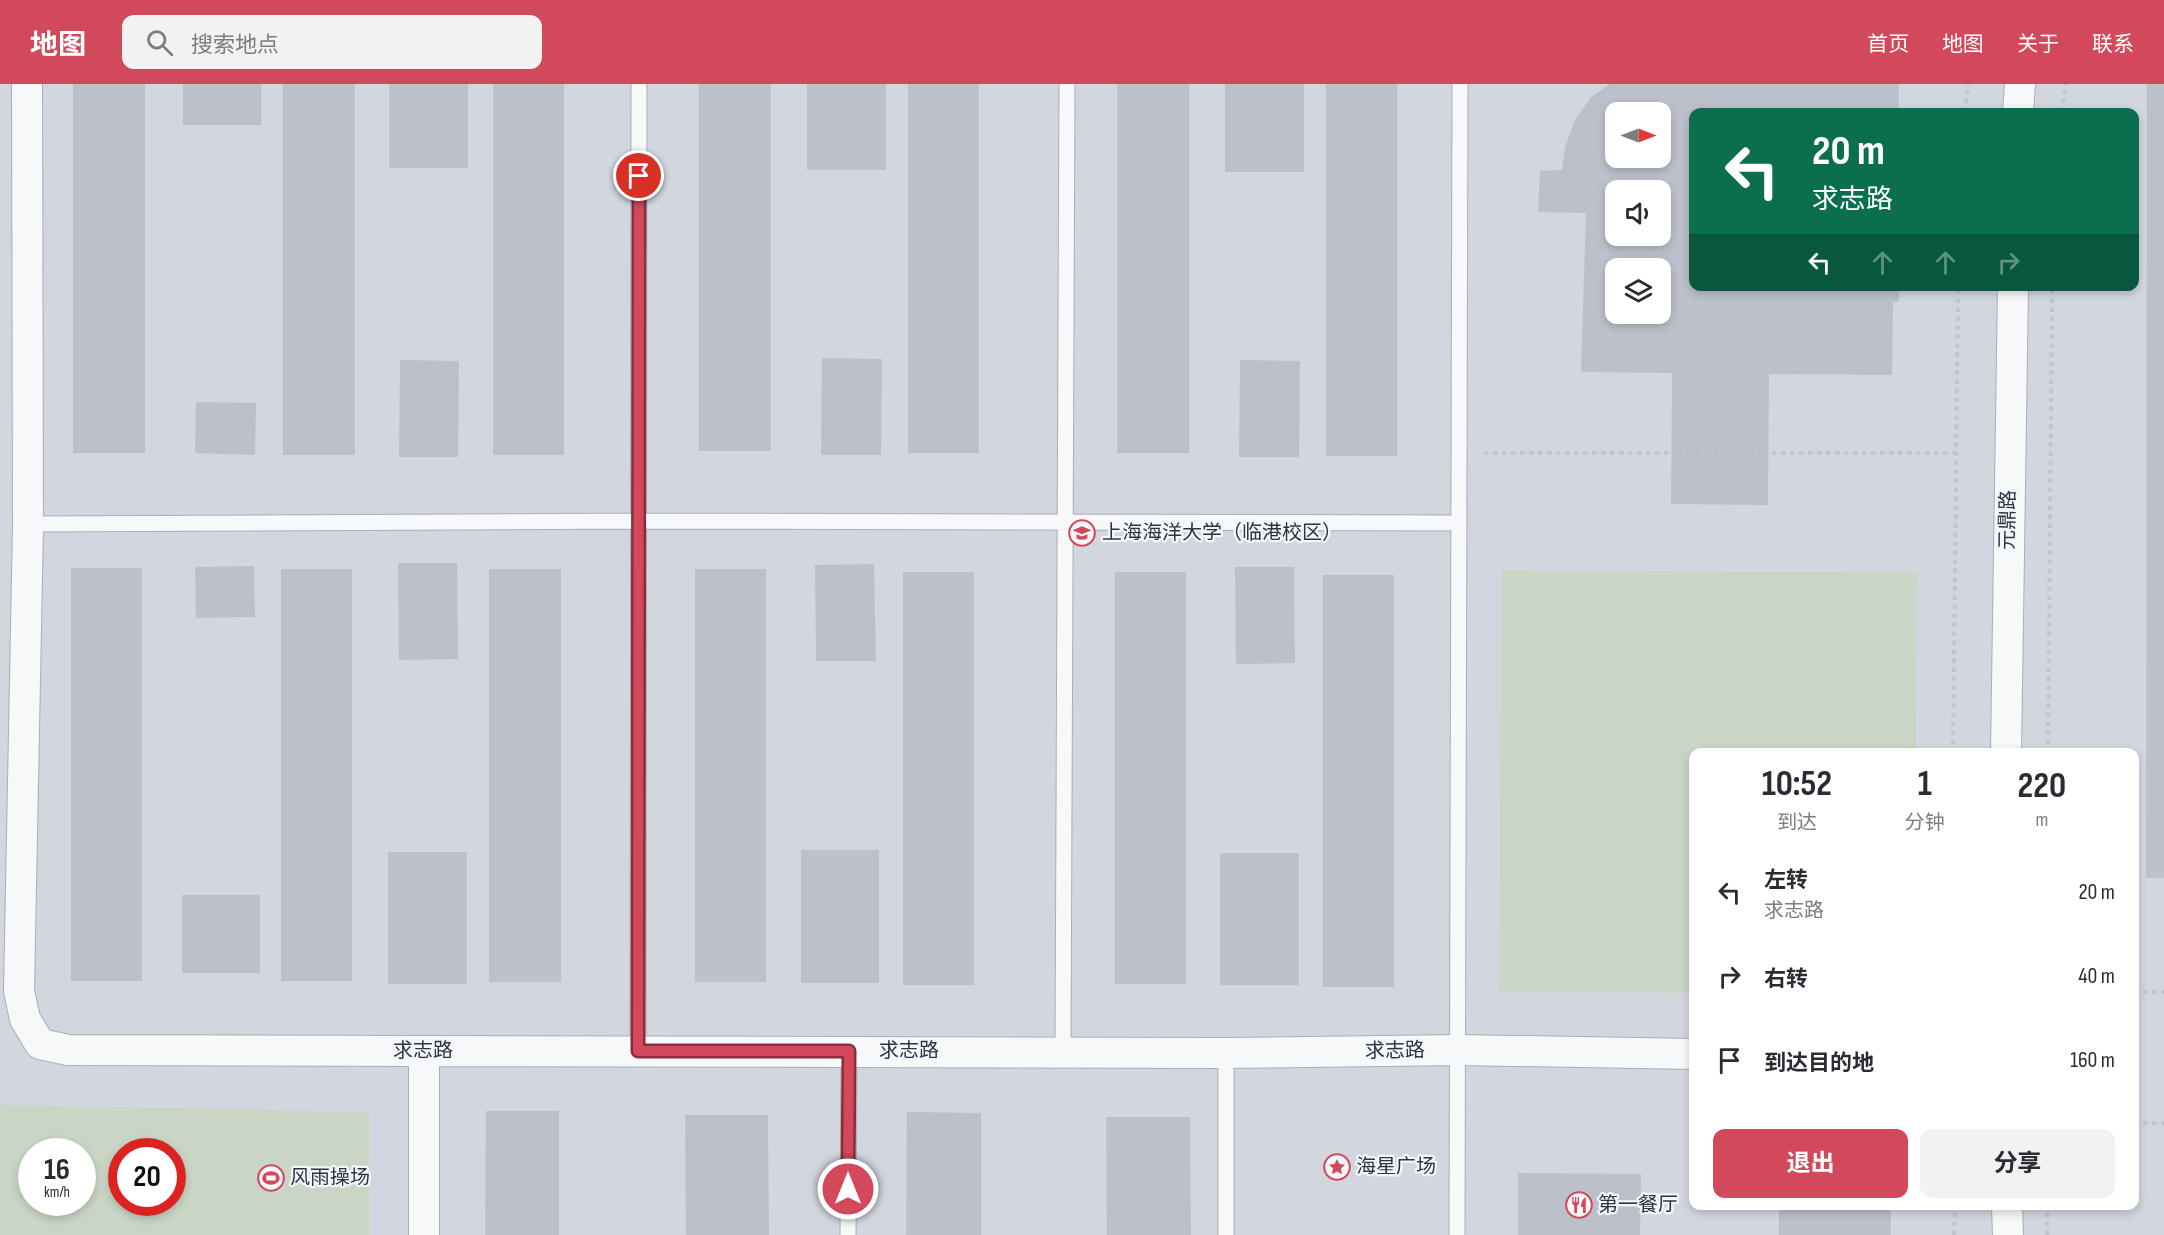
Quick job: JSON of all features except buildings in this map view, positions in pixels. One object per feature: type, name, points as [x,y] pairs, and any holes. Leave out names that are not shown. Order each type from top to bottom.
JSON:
[{"type":"street","name":"求志路","points":[[27,84],[28,524],[19,991],[25,1019],[40,1044],[68,1050],[1226,1053],[1458,1050],[1689,1054]]},
{"type":"street","points":[[2018,108],[2020,84]]},
{"type":"street","name":"元鼎路","points":[[2006,748],[2013,291]]},
{"type":"street","points":[[424,1052],[424,1235]]},
{"type":"street","points":[[2007,1210],[2008,1235]]},
{"type":"lane","points":[[638,1051],[639,84]]},
{"type":"lane","points":[[1063,1051],[1067,84]]},
{"type":"lane","points":[[1457,1235],[1460,84]]},
{"type":"lane","points":[[28,524],[637,521],[1458,523]]},
{"type":"lane","points":[[848,1235],[849,1051]]},
{"type":"lane","points":[[1226,1053],[1226,1235]]},
{"type":"path","points":[[1965,108],[1968,84]]},
{"type":"path","points":[[2063,108],[2066,84]]},
{"type":"path","points":[[1953,748],[1958,291]]},
{"type":"path","points":[[2048,748],[2052,291]]},
{"type":"path","points":[[1459,453],[1955,453]]},
{"type":"path","points":[[2139,992],[2164,992]]},
{"type":"path","points":[[2139,1123],[2164,1123]]},
{"type":"path","points":[[1954,1235],[1955,1210]]},
{"type":"path","points":[[2047,1210],[2047,1235]]},
{"type":"shaded area","name":"上海海洋大学（临港校区）","points":[[0,84],[2164,84],[2164,1235],[0,1235]]},
{"type":"green space","points":[[1502,570],[1917,573],[1916,748],[1689,748],[1689,993],[1499,992]]},
{"type":"green space","name":"风雨操场","points":[[0,1105],[369,1112],[369,1235],[0,1235]]},
{"type":"place","name":"上海海洋大学（临港校区）","points":[[1082,533]]},
{"type":"place","name":"海星广场","points":[[1337,1167]]},
{"type":"place","name":"风雨操场","points":[[271,1178]]},
{"type":"place","name":"第一餐厅","points":[[1579,1205]]},
{"type":"route","points":[[639,176],[638,1051],[849,1051],[848,1189]]}]
